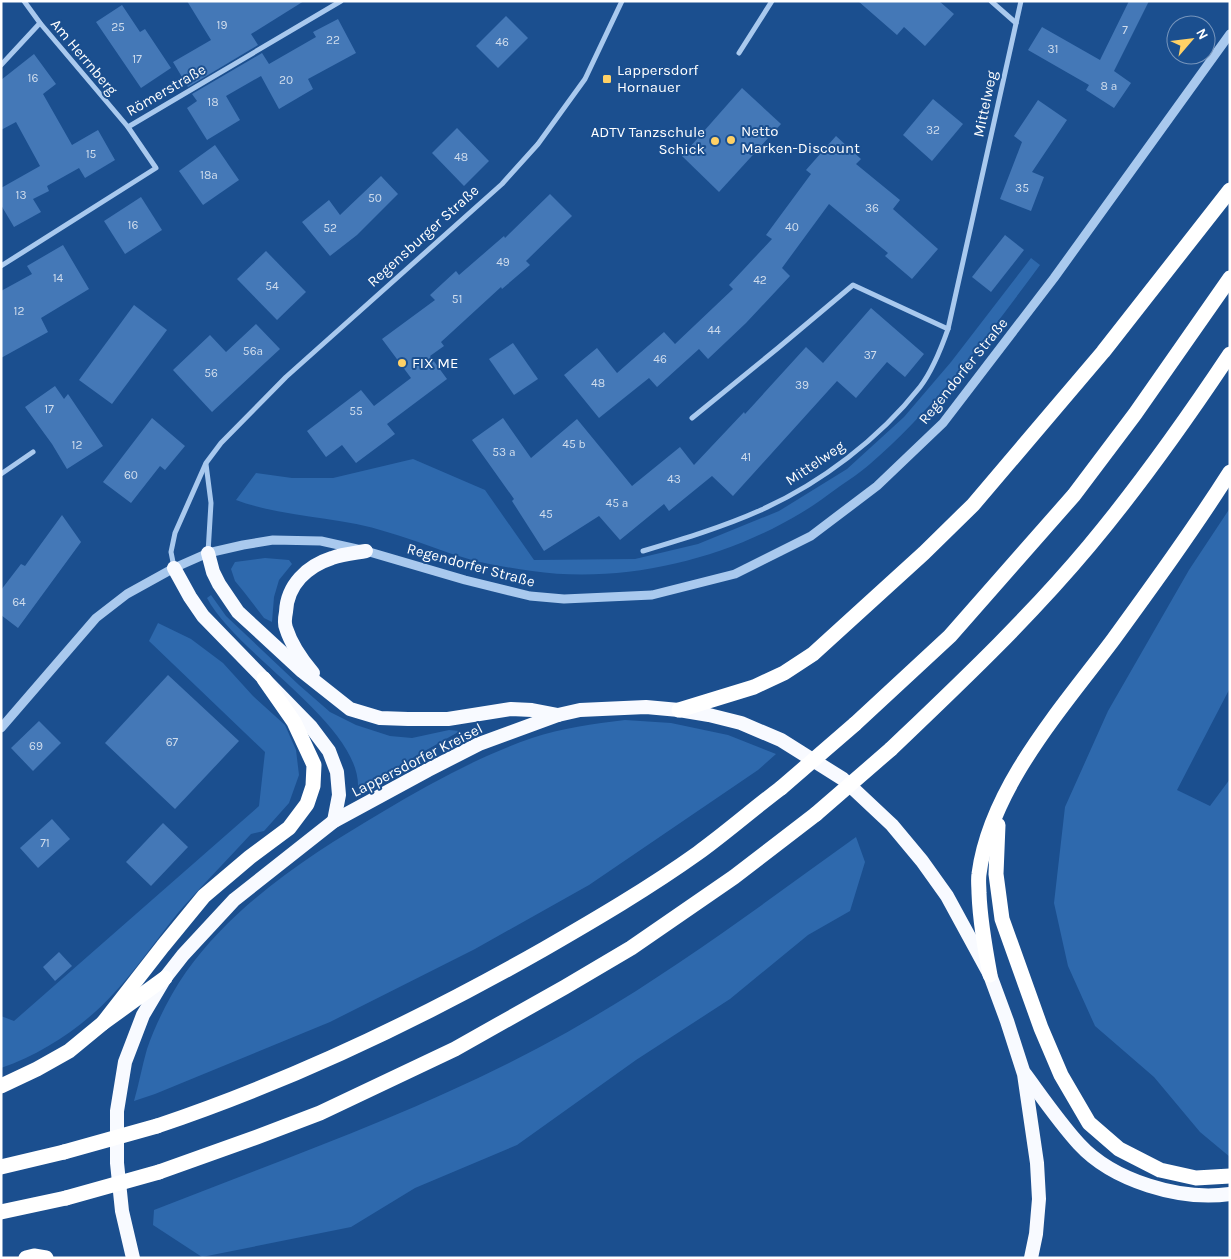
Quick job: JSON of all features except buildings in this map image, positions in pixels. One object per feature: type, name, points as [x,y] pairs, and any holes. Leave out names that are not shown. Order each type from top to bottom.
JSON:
[{"type":"highway","points":[[679,710],[754,687],[784,674],[813,654],[924,553],[973,505],[1091,366],[1230,190]]},
{"type":"highway","points":[[1,1167],[64,1152],[157,1126],[205,1110],[298,1072],[487,981],[610,911],[698,853],[781,788],[855,724],[950,636],[1074,495],[1135,414],[1230,278]]},
{"type":"highway","points":[[1,1212],[66,1198],[159,1172],[320,1113],[455,1049],[565,987],[631,948],[734,877],[816,814],[891,749],[1000,644],[1089,546],[1158,458],[1230,354]]},
{"type":"highway","points":[[990,975],[980,919],[979,875],[986,840],[1000,805],[1029,753],[1196,524],[1230,472]]},
{"type":"highway","points":[[329,694],[294,646],[285,626],[286,605],[292,588],[301,576],[312,567],[331,558],[366,551]]},
{"type":"highway","points":[[208,553],[213,572],[219,584],[238,612],[302,672],[350,709],[380,718],[448,719],[511,709],[532,710],[558,715]]},
{"type":"highway","points":[[174,568],[203,616],[311,727],[329,751],[337,772],[338,795],[334,821]]},
{"type":"highway","points":[[103,1023],[204,896],[250,857],[289,828],[307,804],[313,786],[314,765],[294,722],[264,680]]},
{"type":"highway","name":"Lappersdorfer Kreisel","points":[[133,1258],[122,1211],[117,1163],[117,1111],[126,1062],[143,1015],[164,978],[234,900],[334,821],[479,744],[558,715],[580,710],[646,707],[679,710],[733,721],[760,730],[813,759],[843,779],[892,825],[922,861],[947,896],[990,975],[1024,1074],[1037,1162],[1039,1199],[1036,1234],[1031,1258]]},
{"type":"highway","points":[[1000,805],[996,844],[996,874],[1002,919],[1041,1028],[1061,1076],[1089,1123],[1119,1149],[1160,1170],[1196,1178],[1230,1176]]},
{"type":"highway","points":[[1,1086],[69,1051],[164,978]]},
{"type":"highway","points":[[1024,1074],[1080,1145],[1102,1163],[1138,1182],[1178,1193],[1217,1196],[1230,1194]]},
{"type":"highway","points":[[26,1258],[34,1256],[46,1258]]},
{"type":"street","name":"Am Herrnberg","points":[[24,1],[40,23],[128,127]]},
{"type":"street","name":"Römerstraße","points":[[1,266],[156,168],[128,127],[341,1]]},
{"type":"street","name":"Regensburger Straße","points":[[174,568],[171,552],[175,533],[206,463],[221,443],[286,377],[502,184],[528,156],[584,79],[622,1]]},
{"type":"street","points":[[739,53],[772,1]]},
{"type":"street","points":[[991,1],[1016,23]]},
{"type":"street","name":"Mittelweg","points":[[643,551],[725,525],[763,509],[810,484],[847,458],[887,423],[920,386],[937,358],[948,329],[1021,1]]},
{"type":"street","points":[[1,65],[40,23]]},
{"type":"street","name":"Regendorfer Straße","points":[[208,553],[273,540],[321,541],[366,551],[464,580],[530,596],[583,598],[652,595],[735,574],[811,536],[877,486],[943,423],[1054,278],[1230,34]]},
{"type":"street","points":[[692,418],[853,285],[948,329]]},
{"type":"street","points":[[1,474],[33,452]]},
{"type":"street","points":[[1,728],[96,618],[136,587],[208,553],[211,503],[206,463]]},
{"type":"shaded area","points":[[1031,258],[1040,265],[981,344],[917,419],[870,464],[801,513],[771,530],[739,544],[705,555],[636,571],[566,574],[532,571],[472,560],[368,527],[292,514],[236,500],[256,473],[292,478],[333,478],[413,459],[485,490],[534,560],[635,559],[698,544],[779,511],[847,469],[904,417],[951,362]]},
{"type":"shaded area","points":[[1230,508],[1230,688],[1177,790],[1210,806],[1230,779],[1230,1157],[1200,1132],[1154,1077],[1095,1026],[1068,966],[1054,903],[1065,807],[1108,711],[1189,570]]},
{"type":"shaded area","points":[[265,558],[289,560],[292,564],[279,580],[274,597],[272,622],[264,618],[235,581],[231,569],[235,562]]},
{"type":"shaded area","points":[[211,595],[226,616],[330,712],[356,725],[390,736],[412,738],[449,730],[460,731],[358,789],[354,765],[340,740],[320,715],[222,620],[207,598]]},
{"type":"shaded area","points":[[158,623],[191,639],[223,663],[253,696],[285,725],[296,750],[299,775],[289,803],[264,831],[251,834],[200,888],[107,1001],[85,1021],[63,1037],[27,1058],[1,1068],[1,1016],[14,1021],[259,806],[265,752],[149,641]]},
{"type":"shaded area","points":[[625,720],[671,723],[728,735],[776,754],[758,770],[589,885],[475,949],[330,1022],[134,1101],[145,1055],[151,1039],[164,1009],[180,981],[206,947],[228,923],[276,881],[357,827],[420,790],[475,762],[532,738],[578,727]]},
{"type":"shaded area","points":[[856,837],[865,862],[850,911],[808,935],[730,999],[636,1060],[517,1145],[415,1188],[351,1227],[202,1257],[153,1225],[154,1210],[444,1094],[491,1072],[580,1025],[661,975],[740,921]]},
{"type":"place","name":"Lappersdorf Hornauer","points":[[607,79]]},
{"type":"place","name":"Netto Marken-Discount","points":[[731,140]]},
{"type":"place","name":"ADTV Tanzschule Schick","points":[[715,141]]},
{"type":"place","name":"FIX ME","points":[[402,363]]}]
